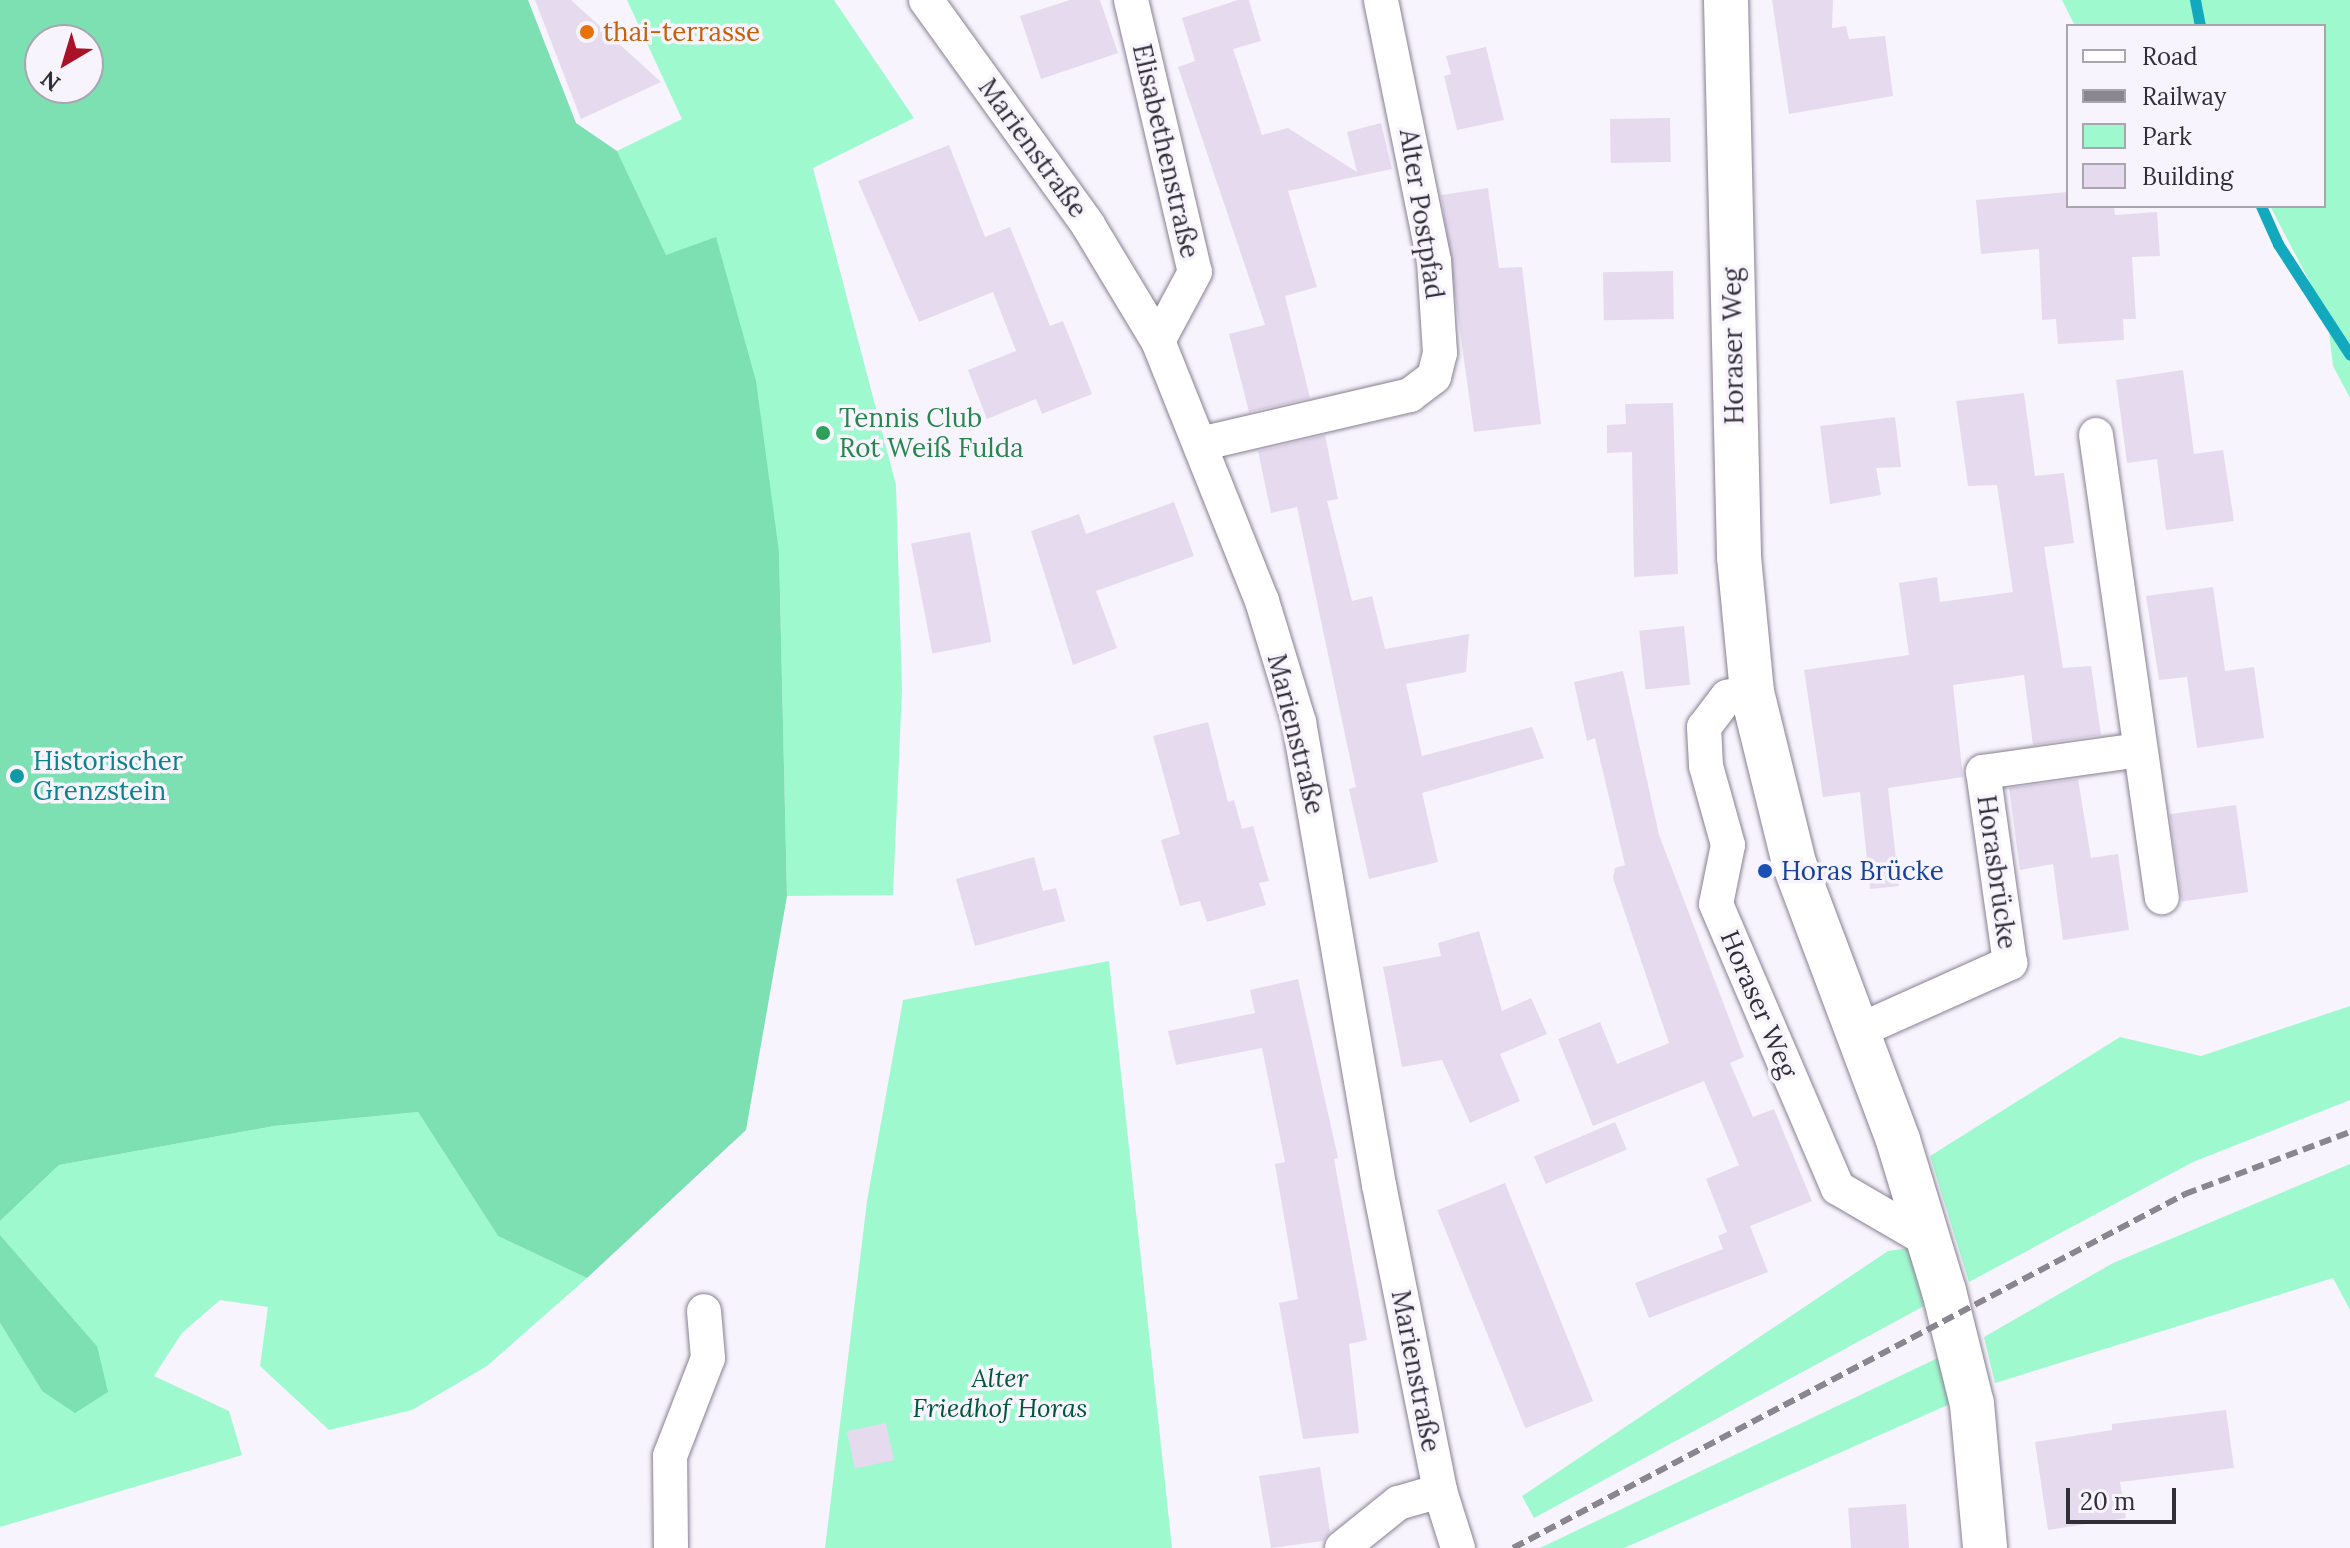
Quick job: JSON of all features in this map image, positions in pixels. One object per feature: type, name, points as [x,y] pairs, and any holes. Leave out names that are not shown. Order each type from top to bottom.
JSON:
[{"type":"main road","name":"Horaser Weg","points":[[1726,0],[1736,495],[1752,692],[1794,863],[1858,1031],[1944,1291],[1972,1404],[1985,1548]]},
{"type":"street","name":"Marienstraße","points":[[926,0],[1088,225],[1158,341],[1262,601],[1299,722],[1379,1185],[1440,1491],[1458,1548]]},
{"type":"street","name":"Elisabethenstraße","points":[[1131,0],[1195,272],[1158,341]]},
{"type":"street","name":"Alter Postpfad","points":[[1200,444],[1410,395],[1434,377],[1440,353],[1434,261],[1381,0]]},
{"type":"street","points":[[2096,435],[2162,897]]},
{"type":"street","name":"Horaser Weg","points":[[1752,692],[1727,697],[1704,727],[1706,766],[1728,845],[1716,904],[1838,1188],[1929,1241]]},
{"type":"street","name":"Horasbrücke","points":[[1858,1031],[2010,963],[1983,772],[2139,750]]},
{"type":"street","points":[[671,1548],[670,1456],[708,1358],[704,1311]]},
{"type":"street","points":[[1342,1548],[1398,1503],[1440,1491]]},
{"type":"green space","points":[[0,0],[528,0],[576,123],[617,151],[666,255],[716,237],[756,381],[779,552],[787,896],[746,1130],[587,1278],[498,1236],[418,1112],[274,1126],[59,1165],[0,1221]]},
{"type":"green space","name":"Tennis Club Rot Weiß Fulda","points":[[627,0],[834,0],[914,118],[813,168],[896,485],[902,690],[893,895],[787,896],[779,552],[715,238],[666,256],[617,151],[682,119]]},
{"type":"green space","points":[[2062,0],[2350,0],[2350,398],[2333,366],[2327,315],[2271,208],[2326,208],[2326,24],[2074,24]]},
{"type":"green space","name":"Alter Friedhof Horas","points":[[1109,961],[1172,1548],[825,1548],[867,1201],[903,1000]]},
{"type":"green space","points":[[2350,1006],[2350,1100],[2193,1162],[1969,1282],[1930,1156],[2120,1037],[2201,1056]]},
{"type":"green space","points":[[418,1112],[498,1236],[587,1278],[487,1366],[412,1410],[329,1430],[260,1366],[268,1307],[220,1300],[182,1333],[154,1376],[229,1411],[242,1455],[0,1527],[0,1323],[42,1391],[97,1346],[0,1235],[0,1221],[59,1165],[274,1126]]},
{"type":"green space","points":[[2350,1164],[2350,1310],[2333,1278],[1995,1383],[1984,1337],[2113,1263]]},
{"type":"green space","points":[[0,1235],[97,1346],[108,1392],[75,1413],[42,1391],[0,1323]]},
{"type":"green space","points":[[1909,1248],[1924,1306],[1534,1518],[1522,1496],[1888,1251]]},
{"type":"green space","points":[[1946,1354],[1959,1400],[1624,1548],[1540,1548]]},
{"type":"building","points":[[535,0],[571,0],[661,82],[581,119]]},
{"type":"building","points":[[1070,0],[1100,0],[1118,53],[1041,79],[1020,16]]},
{"type":"building","points":[[1238,0],[1249,0],[1261,41],[1233,49],[1262,135],[1288,128],[1357,172],[1347,132],[1381,123],[1392,169],[1288,191],[1317,287],[1285,296],[1310,398],[1249,412],[1229,334],[1265,325],[1178,67],[1195,61],[1182,18]]},
{"type":"building","points":[[1772,0],[1833,0],[1832,28],[1846,26],[1849,39],[1885,36],[1893,96],[1789,114]]},
{"type":"building","points":[[1486,47],[1504,120],[1457,130],[1444,76],[1451,74],[1446,56]]},
{"type":"building","points":[[1670,118],[1671,162],[1611,163],[1610,119]]},
{"type":"building","points":[[949,145],[985,237],[1010,227],[1050,326],[1063,321],[1092,394],[1042,414],[1036,399],[987,419],[968,370],[1016,351],[993,292],[919,322],[858,181]]},
{"type":"building","points":[[1488,188],[1499,268],[1522,267],[1541,424],[1474,432],[1441,195]]},
{"type":"building","points":[[2066,192],[2066,208],[2114,208],[2115,215],[2157,212],[2160,256],[2132,257],[2136,319],[2123,319],[2124,340],[2058,344],[2056,319],[2042,320],[2039,249],[1981,254],[1976,200]]},
{"type":"building","points":[[1673,271],[1674,319],[1604,320],[1603,272]]},
{"type":"building","points":[[2183,370],[2194,454],[2223,450],[2234,521],[2166,530],[2157,459],[2127,463],[2116,380]]},
{"type":"building","points":[[2024,393],[2035,476],[2064,473],[2074,543],[2044,547],[2063,668],[2091,666],[2101,735],[2033,745],[2024,675],[1953,685],[1963,777],[1888,788],[1899,886],[1870,889],[1860,792],[1823,797],[1804,670],[1909,655],[1899,583],[1937,577],[1940,602],[2013,592],[1997,485],[1968,486],[1956,401]]},
{"type":"building","points":[[1673,403],[1678,574],[1634,577],[1632,452],[1607,453],[1607,425],[1626,424],[1625,404]]},
{"type":"building","points":[[1895,417],[1901,467],[1876,468],[1881,495],[1830,504],[1820,426]]},
{"type":"building","points":[[1325,435],[1338,499],[1327,501],[1352,601],[1372,596],[1385,649],[1469,634],[1466,672],[1406,684],[1422,756],[1532,727],[1544,758],[1422,793],[1438,862],[1369,879],[1349,789],[1356,787],[1297,507],[1271,513],[1258,451]]},
{"type":"building","points":[[1174,502],[1194,556],[1096,591],[1117,648],[1073,665],[1031,531],[1079,514],[1086,534]]},
{"type":"building","points":[[970,532],[991,642],[932,653],[911,543]]},
{"type":"building","points":[[2213,587],[2225,671],[2254,667],[2264,738],[2197,748],[2187,677],[2159,680],[2146,596]]},
{"type":"building","points":[[1684,626],[1690,685],[1645,689],[1639,631]]},
{"type":"building","points":[[1623,671],[1659,835],[1744,1057],[1730,1063],[1753,1117],[1774,1109],[1812,1201],[1750,1226],[1768,1272],[1649,1318],[1635,1283],[1723,1249],[1718,1236],[1727,1232],[1706,1179],[1739,1165],[1704,1081],[1593,1126],[1558,1039],[1600,1022],[1617,1064],[1669,1043],[1613,878],[1615,868],[1625,865],[1595,738],[1587,741],[1574,682]]},
{"type":"building","points":[[1208,722],[1228,802],[1234,800],[1242,829],[1253,826],[1269,881],[1259,883],[1266,905],[1207,922],[1200,901],[1180,906],[1161,840],[1180,834],[1153,736]]},
{"type":"building","points":[[2078,779],[2091,858],[2118,854],[2129,930],[2063,940],[2053,864],[2020,870],[2009,788]]},
{"type":"building","points":[[2236,805],[2248,892],[2182,901],[2170,814]]},
{"type":"building","points":[[1034,857],[1043,891],[1056,888],[1065,921],[975,946],[956,879]]},
{"type":"building","points":[[1479,931],[1502,1011],[1531,998],[1547,1034],[1500,1054],[1520,1101],[1470,1123],[1442,1060],[1402,1067],[1383,967],[1441,956],[1438,943]]},
{"type":"building","points":[[1298,979],[1338,1158],[1334,1159],[1367,1340],[1349,1344],[1359,1433],[1303,1439],[1279,1303],[1298,1299],[1275,1164],[1285,1162],[1262,1048],[1176,1065],[1168,1031],[1255,1013],[1250,990]]},
{"type":"building","points":[[1615,1122],[1627,1150],[1546,1184],[1534,1156]]},
{"type":"building","points":[[1505,1183],[1593,1401],[1525,1428],[1437,1210]]},
{"type":"building","points":[[2226,1410],[2234,1468],[2120,1482],[2126,1518],[2048,1530],[2035,1442],[2112,1430],[2112,1424]]},
{"type":"building","points":[[886,1423],[894,1460],[855,1468],[847,1431]]},
{"type":"building","points":[[1320,1467],[1330,1532],[1323,1541],[1271,1548],[1259,1476]]},
{"type":"building","points":[[1906,1504],[1909,1548],[1851,1548],[1848,1508]]},
{"type":"waterway","points":[[2195,0],[2200,24]]},
{"type":"waterway","points":[[2262,208],[2278,244],[2350,355]]},
{"type":"railway","points":[[1513,1548],[2185,1194],[2350,1132]]},
{"type":"place","name":"thai-terrasse","points":[[587,32]]},
{"type":"place","name":"Tennis Club Rot Weiß Fulda","points":[[823,433]]},
{"type":"place","name":"Historischer Grenzstein","points":[[17,776]]},
{"type":"place","name":"Horas Brücke","points":[[1765,871]]}]
